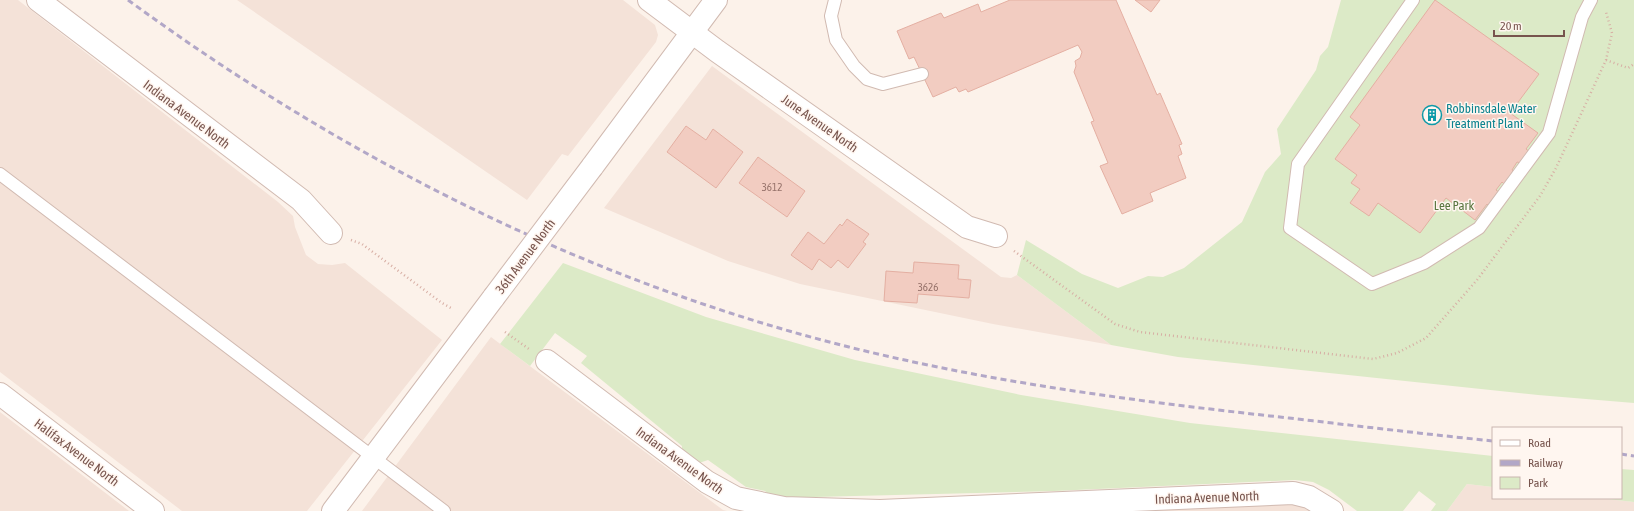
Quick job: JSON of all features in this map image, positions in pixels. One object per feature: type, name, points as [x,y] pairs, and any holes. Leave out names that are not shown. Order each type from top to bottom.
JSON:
[{"type":"street","name":"Indiana Avenue North","points":[[38,0],[300,200],[331,233]]},
{"type":"street","name":"June Avenue North","points":[[649,0],[967,227],[996,236]]},
{"type":"street","name":"36th Avenue North","points":[[333,511],[716,0]]},
{"type":"street","name":"Indiana Avenue North","points":[[547,361],[707,482],[736,498],[784,508],[880,511],[1293,493],[1309,497],[1332,511]]},
{"type":"street","name":"Halifax Avenue North","points":[[0,394],[153,511]]},
{"type":"lane","points":[[835,0],[831,16],[836,40],[854,66],[867,79],[883,84],[922,74]]},
{"type":"lane","points":[[1413,0],[1298,164],[1290,228],[1372,284],[1424,263],[1479,228],[1549,133],[1582,17],[1591,0]]},
{"type":"lane","points":[[0,174],[444,511]]},
{"type":"path","points":[[1606,60],[1628,68],[1634,64]]},
{"type":"path","points":[[331,233],[362,244],[451,308]]},
{"type":"path","points":[[505,332],[547,361]]},
{"type":"shaded area","points":[[0,0],[18,0],[278,202],[293,216],[295,227],[306,255],[318,264],[332,265],[345,263],[442,340],[307,511],[182,511],[0,372]]},
{"type":"shaded area","points":[[237,0],[623,0],[655,25],[658,35],[656,42],[568,156],[562,154],[527,200]]},
{"type":"shaded area","points":[[712,66],[1001,277],[1011,278],[1017,275],[1111,345],[993,324],[800,284],[728,261],[604,208]]},
{"type":"shaded area","points":[[491,337],[723,510],[727,511],[362,511]]},
{"type":"shaded area","points":[[0,412],[129,511],[0,511]]},
{"type":"shaded area","points":[[1467,484],[1492,487],[1492,499],[1607,499],[1634,502],[1634,511],[1447,511]]},
{"type":"shaded area","points":[[1284,503],[1297,504],[1310,511],[1000,511]]},
{"type":"green space","name":"Lee Park","points":[[1341,0],[1634,0],[1634,403],[1538,395],[1178,357],[1111,345],[1017,275],[1026,240],[1082,274],[1118,288],[1148,276],[1163,277],[1184,268],[1242,222],[1265,172],[1281,154],[1277,129],[1316,70],[1320,56],[1328,47]]},
{"type":"green space","points":[[563,263],[706,317],[855,360],[1021,395],[1190,423],[1492,456],[1492,487],[1467,484],[1447,511],[1431,511],[1436,504],[1419,491],[1403,511],[1357,511],[1329,490],[1313,482],[1295,480],[1054,491],[773,498],[765,491],[746,487],[708,460],[699,463],[682,456],[682,446],[581,363],[587,356],[555,333],[530,366],[500,344]]},
{"type":"green space","points":[[1622,469],[1634,470],[1634,502],[1607,499],[1622,499]]},
{"type":"building","points":[[1010,0],[1116,0],[1157,95],[1160,93],[1182,144],[1179,145],[1182,154],[1178,156],[1186,178],[1150,193],[1153,201],[1122,214],[1100,166],[1108,163],[1091,122],[1094,121],[1074,72],[1076,66],[1075,61],[1080,58],[1082,52],[1078,45],[968,92],[966,89],[959,92],[956,87],[933,97],[914,57],[909,59],[897,31],[941,13],[944,18],[978,4],[981,12]]},
{"type":"building","points":[[1135,0],[1160,0],[1151,12]]},
{"type":"building","name":"Robbinsdale Water Treatment Plant","points":[[1435,0],[1539,74],[1510,113],[1538,133],[1526,149],[1530,152],[1521,163],[1517,162],[1512,170],[1515,172],[1505,185],[1502,182],[1496,190],[1500,193],[1490,207],[1487,204],[1475,220],[1446,198],[1420,233],[1378,203],[1369,216],[1350,203],[1360,189],[1351,183],[1357,175],[1335,159],[1360,125],[1350,117]]},
{"type":"building","points":[[686,126],[706,140],[713,129],[743,152],[716,188],[667,152]]},
{"type":"building","points":[[758,157],[805,191],[787,217],[739,183]]},
{"type":"building","points":[[847,219],[869,234],[863,242],[866,244],[848,268],[838,260],[831,268],[819,259],[812,270],[791,255],[808,232],[824,244],[840,224],[842,226]]},
{"type":"building","points":[[914,262],[959,265],[958,279],[971,280],[969,298],[918,294],[917,303],[884,301],[886,271],[913,273]]},
{"type":"railway","points":[[128,0],[210,58],[295,112],[382,162],[472,208],[563,250],[657,288],[752,320],[849,347],[903,360],[1068,390],[1178,405],[1492,441]]},
{"type":"railway","points":[[1622,454],[1634,456]]},
{"type":"place","name":"Robbinsdale Water Treatment Plant","points":[[1432,115]]}]
